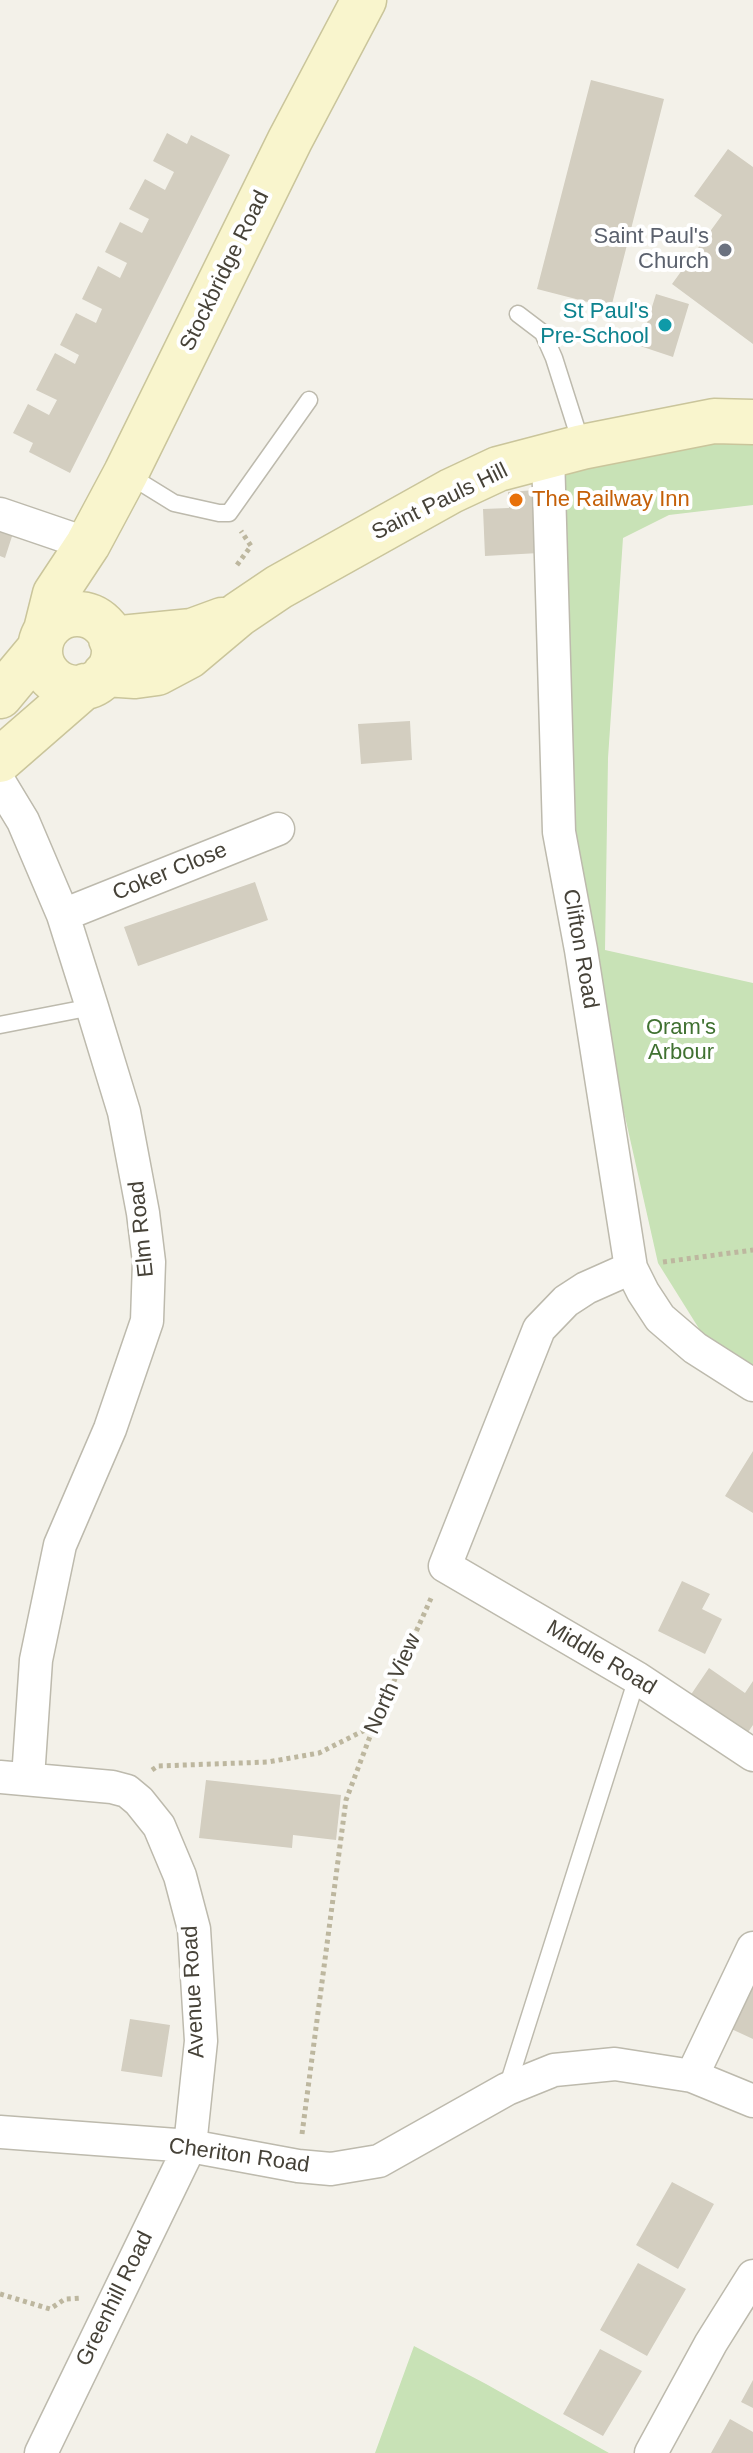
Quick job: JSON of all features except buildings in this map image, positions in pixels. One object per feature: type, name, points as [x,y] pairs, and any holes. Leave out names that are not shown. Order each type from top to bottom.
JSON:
[{"type":"main road","name":"Stockbridge Road","points":[[0,696],[43,639],[55,594],[88,544],[126,473],[290,140],[364,0]]},
{"type":"main road","name":"Saint Pauls Hill","points":[[99,654],[135,676],[157,673],[189,656],[239,614],[279,587],[451,491],[498,469],[565,451],[714,421],[753,422]]},
{"type":"main road","name":"Stockbridge Road","points":[[88,544],[83,578],[99,654]]},
{"type":"main road","points":[[73,614],[99,654],[63,685],[45,670],[43,639],[53,622],[73,614]]},
{"type":"main road","points":[[0,760],[99,654]]},
{"type":"street","name":"Clifton Road","points":[[565,451],[559,832],[631,1268],[660,1318],[695,1348],[753,1385]]},
{"type":"street","points":[[0,514],[88,544]]},
{"type":"street","name":"Elm Road","points":[[0,783],[23,821],[63,915],[92,1007],[124,1112],[149,1262],[147,1321],[110,1429],[60,1545],[14,1777]]},
{"type":"street","name":"Coker Close","points":[[63,915],[278,829]]},
{"type":"street","points":[[445,1566],[539,1329],[566,1301],[586,1288],[631,1268]]},
{"type":"street","name":"Middle Road","points":[[445,1566],[637,1678],[753,1755]]},
{"type":"street","points":[[14,1777],[127,1791]]},
{"type":"street","name":"Avenue Road","points":[[127,1791],[159,1826],[180,1876],[194,1929],[201,2041],[190,2146]]},
{"type":"street","points":[[692,2076],[753,1948]]},
{"type":"street","name":"Cheriton Road","points":[[0,2132],[190,2146],[331,2169],[379,2161],[507,2089],[554,2070],[615,2064],[692,2076],[753,2101]]},
{"type":"street","name":"Greenhill Road","points":[[41,2453],[190,2146]]},
{"type":"street","points":[[651,2453],[711,2343],[753,2276]]},
{"type":"lane","points":[[518,314],[543,333],[554,358],[565,451]]},
{"type":"lane","points":[[126,473],[174,503],[229,513],[309,400]]},
{"type":"lane","points":[[0,1025],[92,1007]]},
{"type":"lane","points":[[507,2089],[637,1678]]},
{"type":"path","points":[[631,1268],[753,1250]]},
{"type":"path","name":"North View","points":[[298,2166],[346,1800],[374,1726],[445,1566]]},
{"type":"path","points":[[127,1791],[158,1766],[268,1762],[306,1756],[319,1753],[374,1726]]},
{"type":"path","points":[[0,2294],[50,2309],[65,2299]]},
{"type":"green space","name":"Oram's Arbour","points":[[753,432],[753,505],[669,515],[623,538],[608,758],[605,950],[753,983],[753,1366],[703,1335],[658,1263],[587,948],[568,824],[560,471]]},
{"type":"green space","points":[[414,2346],[486,2384],[609,2453],[375,2453]]},
{"type":"place","name":"Saint Paul's Church","points":[[725,250]]},
{"type":"place","name":"St Paul's Pre-School","points":[[665,325]]},
{"type":"place","name":"The Railway Inn","points":[[516,500]]}]
